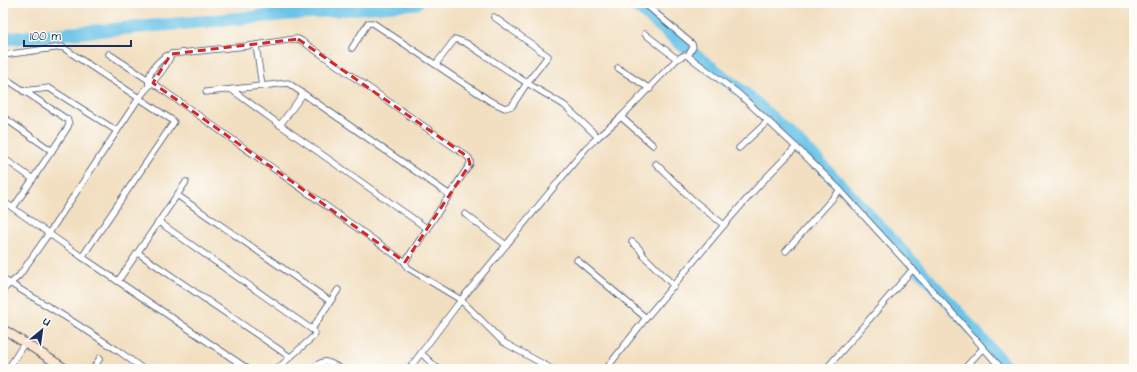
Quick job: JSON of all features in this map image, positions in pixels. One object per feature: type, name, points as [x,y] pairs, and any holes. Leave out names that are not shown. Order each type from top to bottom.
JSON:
[{"type":"street","points":[[408,369],[459,303],[586,148],[650,89],[677,59],[689,54],[693,47],[692,44],[644,3]]},
{"type":"street","points":[[352,48],[368,22],[373,23],[490,101],[505,108],[512,106],[527,83],[548,56],[494,17]]},
{"type":"street","points":[[645,34],[677,59]]},
{"type":"street","points":[[3,291],[19,276],[149,84],[168,62],[171,54],[256,45],[294,39],[302,41],[468,157],[470,160],[470,164],[405,262]]},
{"type":"street","points":[[436,64],[455,39],[466,43],[564,105],[598,137]]},
{"type":"street","points":[[256,45],[262,86]]},
{"type":"street","points":[[3,55],[62,47],[141,96],[174,122],[82,257]]},
{"type":"street","points":[[109,54],[149,84],[405,262],[406,267],[459,303],[503,342],[552,369]]},
{"type":"street","points":[[689,54],[739,94],[840,190],[1002,369]]},
{"type":"street","points":[[618,68],[650,89]]},
{"type":"street","points":[[3,77],[68,120],[69,124],[14,208]]},
{"type":"street","points":[[206,92],[232,90],[286,82],[450,195]]},
{"type":"street","points":[[24,91],[49,88],[117,131]]},
{"type":"street","points":[[232,90],[428,229]]},
{"type":"street","points":[[280,125],[304,94]]},
{"type":"street","points":[[3,116],[52,151]]},
{"type":"street","points":[[621,117],[653,145]]},
{"type":"street","points":[[739,148],[768,121]]},
{"type":"street","points":[[606,369],[646,318],[724,225],[760,184],[796,147]]},
{"type":"street","points":[[3,158],[33,179]]},
{"type":"street","points":[[656,164],[694,201],[724,225]]},
{"type":"street","points":[[118,281],[186,182]]},
{"type":"street","points":[[786,252],[840,190]]},
{"type":"street","points":[[177,195],[330,301]]},
{"type":"street","points":[[3,201],[82,257],[248,369]]},
{"type":"street","points":[[465,214],[506,245]]},
{"type":"street","points":[[159,222],[312,329],[315,333],[314,336],[277,369]]},
{"type":"street","points":[[632,242],[674,286]]},
{"type":"street","points":[[138,253],[290,357]]},
{"type":"street","points":[[578,260],[646,318]]},
{"type":"street","points":[[826,369],[913,270]]},
{"type":"street","points":[[3,279],[72,321],[120,352],[143,369]]},
{"type":"street","points":[[312,329],[338,290]]},
{"type":"street","points":[[3,329],[22,347],[66,369]]},
{"type":"street","points":[[8,369],[22,347]]},
{"type":"street","points":[[964,369],[983,348]]},
{"type":"street","points":[[421,353],[438,369]]},
{"type":"street","points":[[93,369],[100,358]]},
{"type":"street","points":[[313,369],[318,363],[323,361],[327,361],[340,368]]},
{"type":"highlighted area","points":[[298,39],[468,157],[470,164],[405,262],[153,83],[171,54]]},
{"type":"waterway","points":[[3,39],[417,3]]},
{"type":"waterway","points":[[633,3],[687,49],[747,95],[810,153],[937,289],[1008,369]]}]
